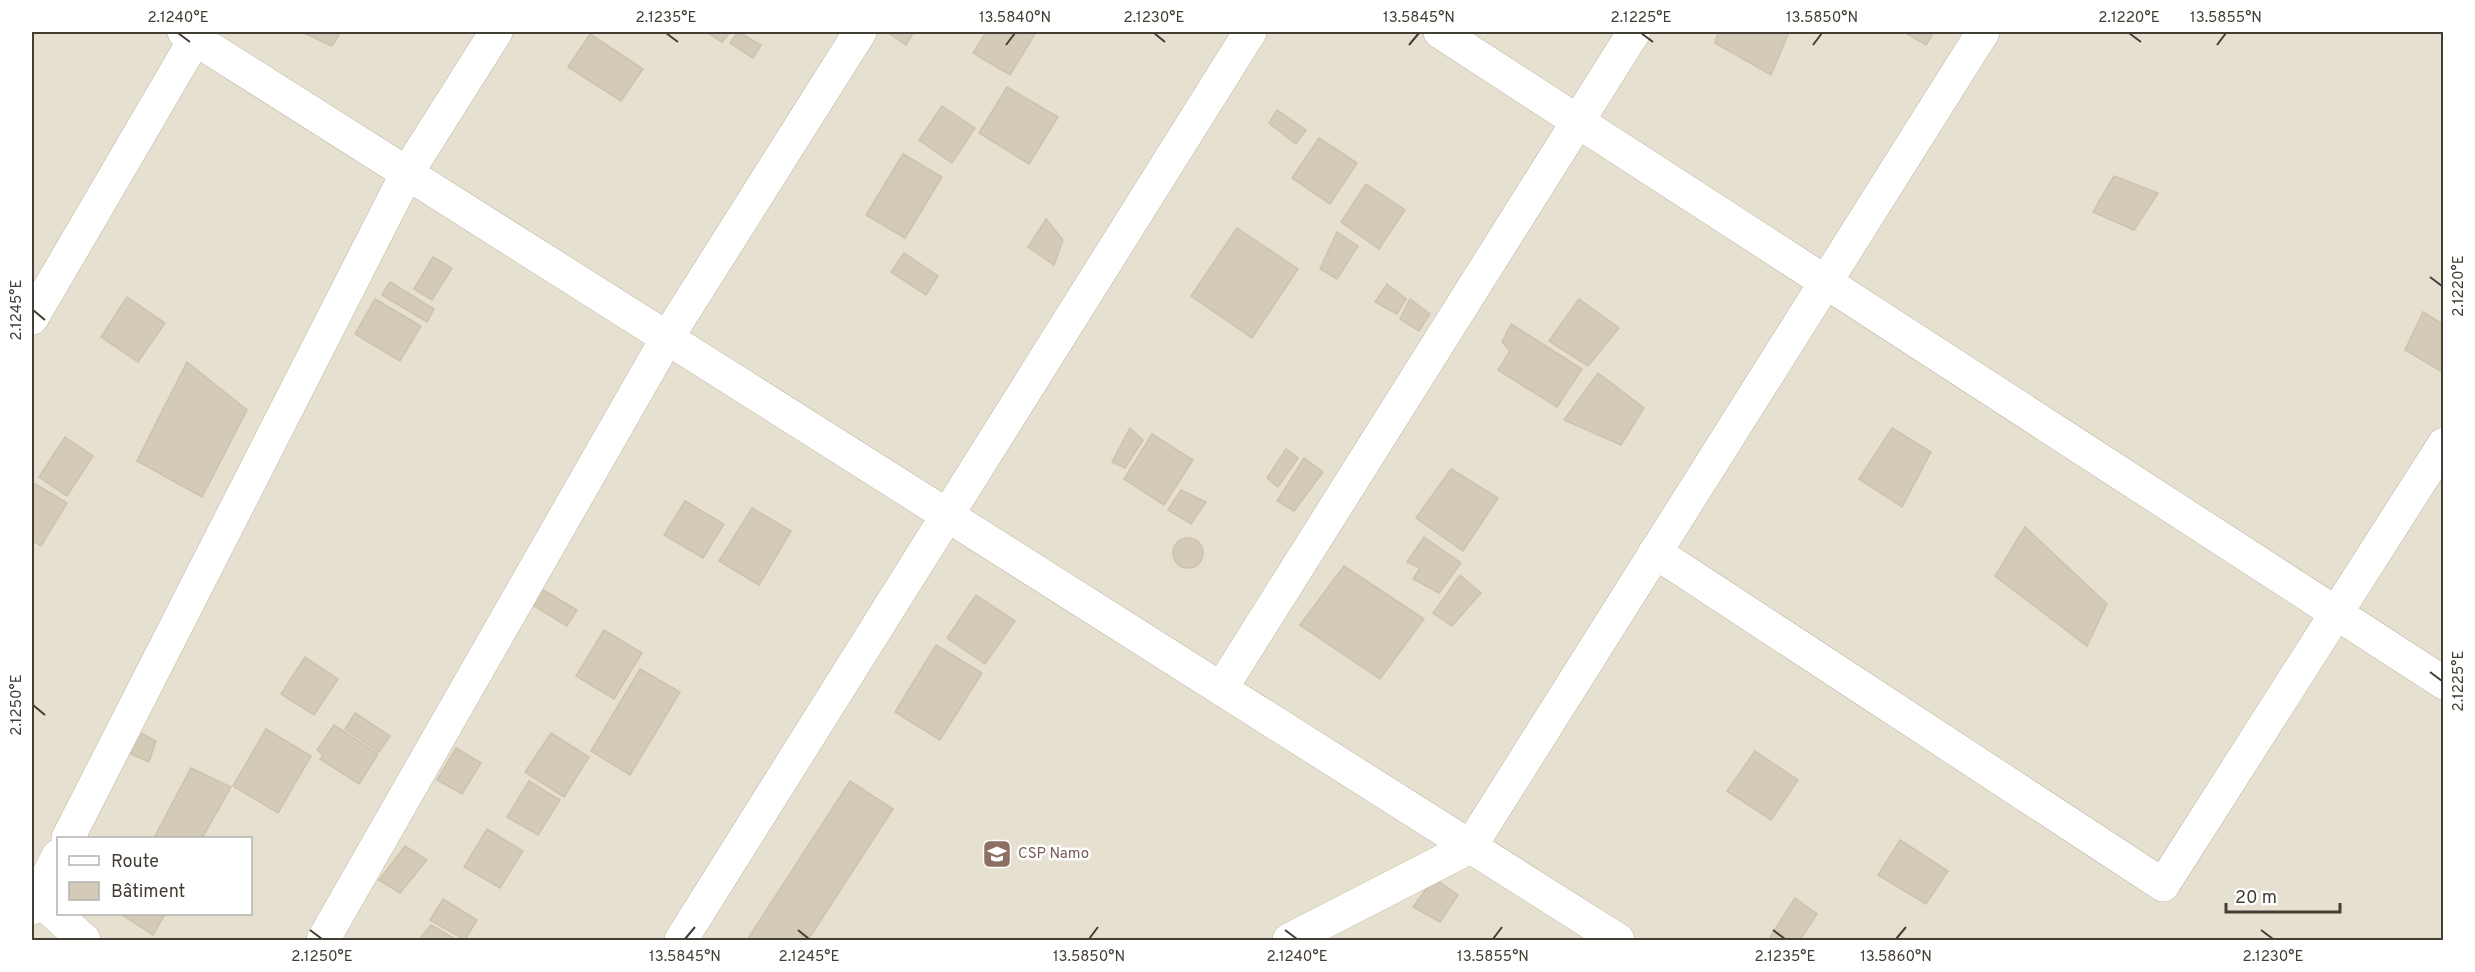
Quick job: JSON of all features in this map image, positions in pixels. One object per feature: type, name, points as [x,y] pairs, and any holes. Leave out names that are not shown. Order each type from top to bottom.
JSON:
[{"type":"street","points":[[69,837],[407,173],[496,32]]},
{"type":"street","points":[[323,940],[667,338],[861,32]]},
{"type":"street","points":[[681,940],[1250,32]]},
{"type":"street","points":[[1440,32],[2444,683]]},
{"type":"street","points":[[1221,689],[1634,32]]},
{"type":"street","points":[[1289,940],[1470,847],[1983,32]]},
{"type":"street","points":[[32,318],[193,34],[407,173],[1618,940]]},
{"type":"street","points":[[1655,552],[2163,885],[2444,444]]},
{"type":"street","points":[[57,858],[33,900],[84,940]]},
{"type":"shaded area","points":[[32,32],[2443,32],[2443,940],[32,940]]},
{"type":"building","points":[[302,32],[341,32],[332,46]]},
{"type":"building","points":[[706,32],[730,32],[722,42]]},
{"type":"building","points":[[738,32],[761,45],[753,58],[730,43]]},
{"type":"building","points":[[891,32],[914,32],[906,45],[890,34]]},
{"type":"building","points":[[986,32],[1036,32],[1010,75],[973,53]]},
{"type":"building","points":[[1718,32],[1789,32],[1771,75],[1715,43]]},
{"type":"building","points":[[1904,32],[1934,32],[1926,45]]},
{"type":"building","points":[[590,34],[643,69],[621,101],[568,67]]},
{"type":"building","points":[[1007,87],[1058,117],[1029,164],[979,133]]},
{"type":"building","points":[[942,106],[975,128],[952,163],[919,140]]},
{"type":"building","points":[[1277,110],[1306,130],[1296,144],[1269,123]]},
{"type":"building","points":[[1319,138],[1357,163],[1330,204],[1292,178]]},
{"type":"building","points":[[903,154],[942,177],[905,238],[866,215]]},
{"type":"building","points":[[2114,176],[2158,193],[2134,230],[2093,212]]},
{"type":"building","points":[[1366,184],[1405,210],[1379,249],[1341,222]]},
{"type":"building","points":[[1046,219],[1063,240],[1054,265],[1028,247]]},
{"type":"building","points":[[1237,228],[1298,269],[1252,338],[1191,296]]},
{"type":"building","points":[[1337,232],[1358,246],[1337,279],[1320,269]]},
{"type":"building","points":[[904,253],[938,276],[926,295],[891,272]]},
{"type":"building","points":[[433,257],[452,268],[432,300],[414,289]]},
{"type":"building","points":[[390,282],[434,309],[427,322],[382,295]]},
{"type":"building","points":[[1387,284],[1406,299],[1397,314],[1375,302]]},
{"type":"building","points":[[127,297],[165,323],[138,362],[101,337]]},
{"type":"building","points":[[375,299],[421,326],[400,361],[355,334]]},
{"type":"building","points":[[1410,299],[1430,314],[1419,331],[1400,319]]},
{"type":"building","points":[[1579,299],[1619,328],[1588,366],[1549,341]]},
{"type":"building","points":[[2423,312],[2444,325],[2444,373],[2405,350]]},
{"type":"building","points":[[1511,324],[1582,369],[1557,407],[1498,370],[1510,351],[1502,342]]},
{"type":"building","points":[[187,362],[247,410],[202,497],[137,461]]},
{"type":"building","points":[[1598,373],[1644,408],[1621,445],[1564,420]]},
{"type":"building","points":[[1130,428],[1143,440],[1125,468],[1112,462]]},
{"type":"building","points":[[1892,428],[1931,452],[1902,507],[1859,479]]},
{"type":"building","points":[[1152,434],[1193,460],[1164,505],[1124,479]]},
{"type":"building","points":[[65,437],[93,456],[67,496],[39,477]]},
{"type":"building","points":[[1286,449],[1298,458],[1278,487],[1267,478]]},
{"type":"building","points":[[1304,458],[1323,472],[1294,511],[1277,501]]},
{"type":"building","points":[[1451,469],[1498,498],[1463,551],[1416,518]]},
{"type":"building","points":[[32,482],[67,503],[41,546],[32,540]]},
{"type":"building","points":[[1181,490],[1206,502],[1191,524],[1168,510]]},
{"type":"building","points":[[685,501],[724,524],[703,558],[664,535]]},
{"type":"building","points":[[752,508],[791,531],[759,585],[719,561]]},
{"type":"building","points":[[2025,527],[2107,604],[2087,646],[1995,576]]},
{"type":"building","points":[[1424,537],[1461,563],[1439,593],[1413,579],[1420,568],[1407,562]]},
{"type":"building","points":[[1188,538],[1199,542],[1203,553],[1199,564],[1188,568],[1177,564],[1173,553],[1177,542]]},
{"type":"building","points":[[1344,566],[1424,619],[1380,679],[1300,625]]},
{"type":"building","points":[[1460,575],[1481,593],[1452,626],[1433,613]]},
{"type":"building","points":[[538,587],[577,610],[567,626],[529,603]]},
{"type":"building","points":[[976,595],[1015,621],[985,664],[947,638]]},
{"type":"building","points":[[604,630],[642,653],[614,699],[576,676]]},
{"type":"building","points":[[936,645],[982,673],[940,740],[895,712]]},
{"type":"building","points":[[305,657],[338,679],[314,715],[281,694]]},
{"type":"building","points":[[640,669],[680,692],[630,775],[591,751]]},
{"type":"building","points":[[355,713],[390,736],[379,752],[345,729]]},
{"type":"building","points":[[334,725],[378,754],[359,784],[320,759],[323,755],[317,750]]},
{"type":"building","points":[[266,729],[311,756],[278,813],[233,786]]},
{"type":"building","points":[[137,731],[156,741],[149,762],[126,752]]},
{"type":"building","points":[[551,733],[589,757],[564,797],[525,772]]},
{"type":"building","points":[[456,748],[481,763],[462,794],[437,780]]},
{"type":"building","points":[[1755,751],[1798,780],[1771,820],[1727,791]]},
{"type":"building","points":[[191,768],[231,787],[203,837],[155,837]]},
{"type":"building","points":[[529,781],[560,800],[538,835],[507,817]]},
{"type":"building","points":[[850,781],[893,809],[808,940],[747,940]]},
{"type":"building","points":[[487,829],[523,851],[500,888],[464,867]]},
{"type":"building","points":[[1900,840],[1948,871],[1926,904],[1878,875]]},
{"type":"building","points":[[405,846],[427,860],[400,893],[379,880]]},
{"type":"building","points":[[1434,878],[1458,895],[1440,922],[1413,907]]},
{"type":"building","points":[[1795,898],[1817,914],[1800,940],[1775,940],[1770,937]]},
{"type":"building","points":[[443,899],[477,920],[465,940],[430,920]]},
{"type":"building","points":[[123,915],[164,915],[153,935]]},
{"type":"building","points":[[431,925],[457,940],[419,940]]},
{"type":"place","name":"CSP Namo","points":[[997,854]]}]
